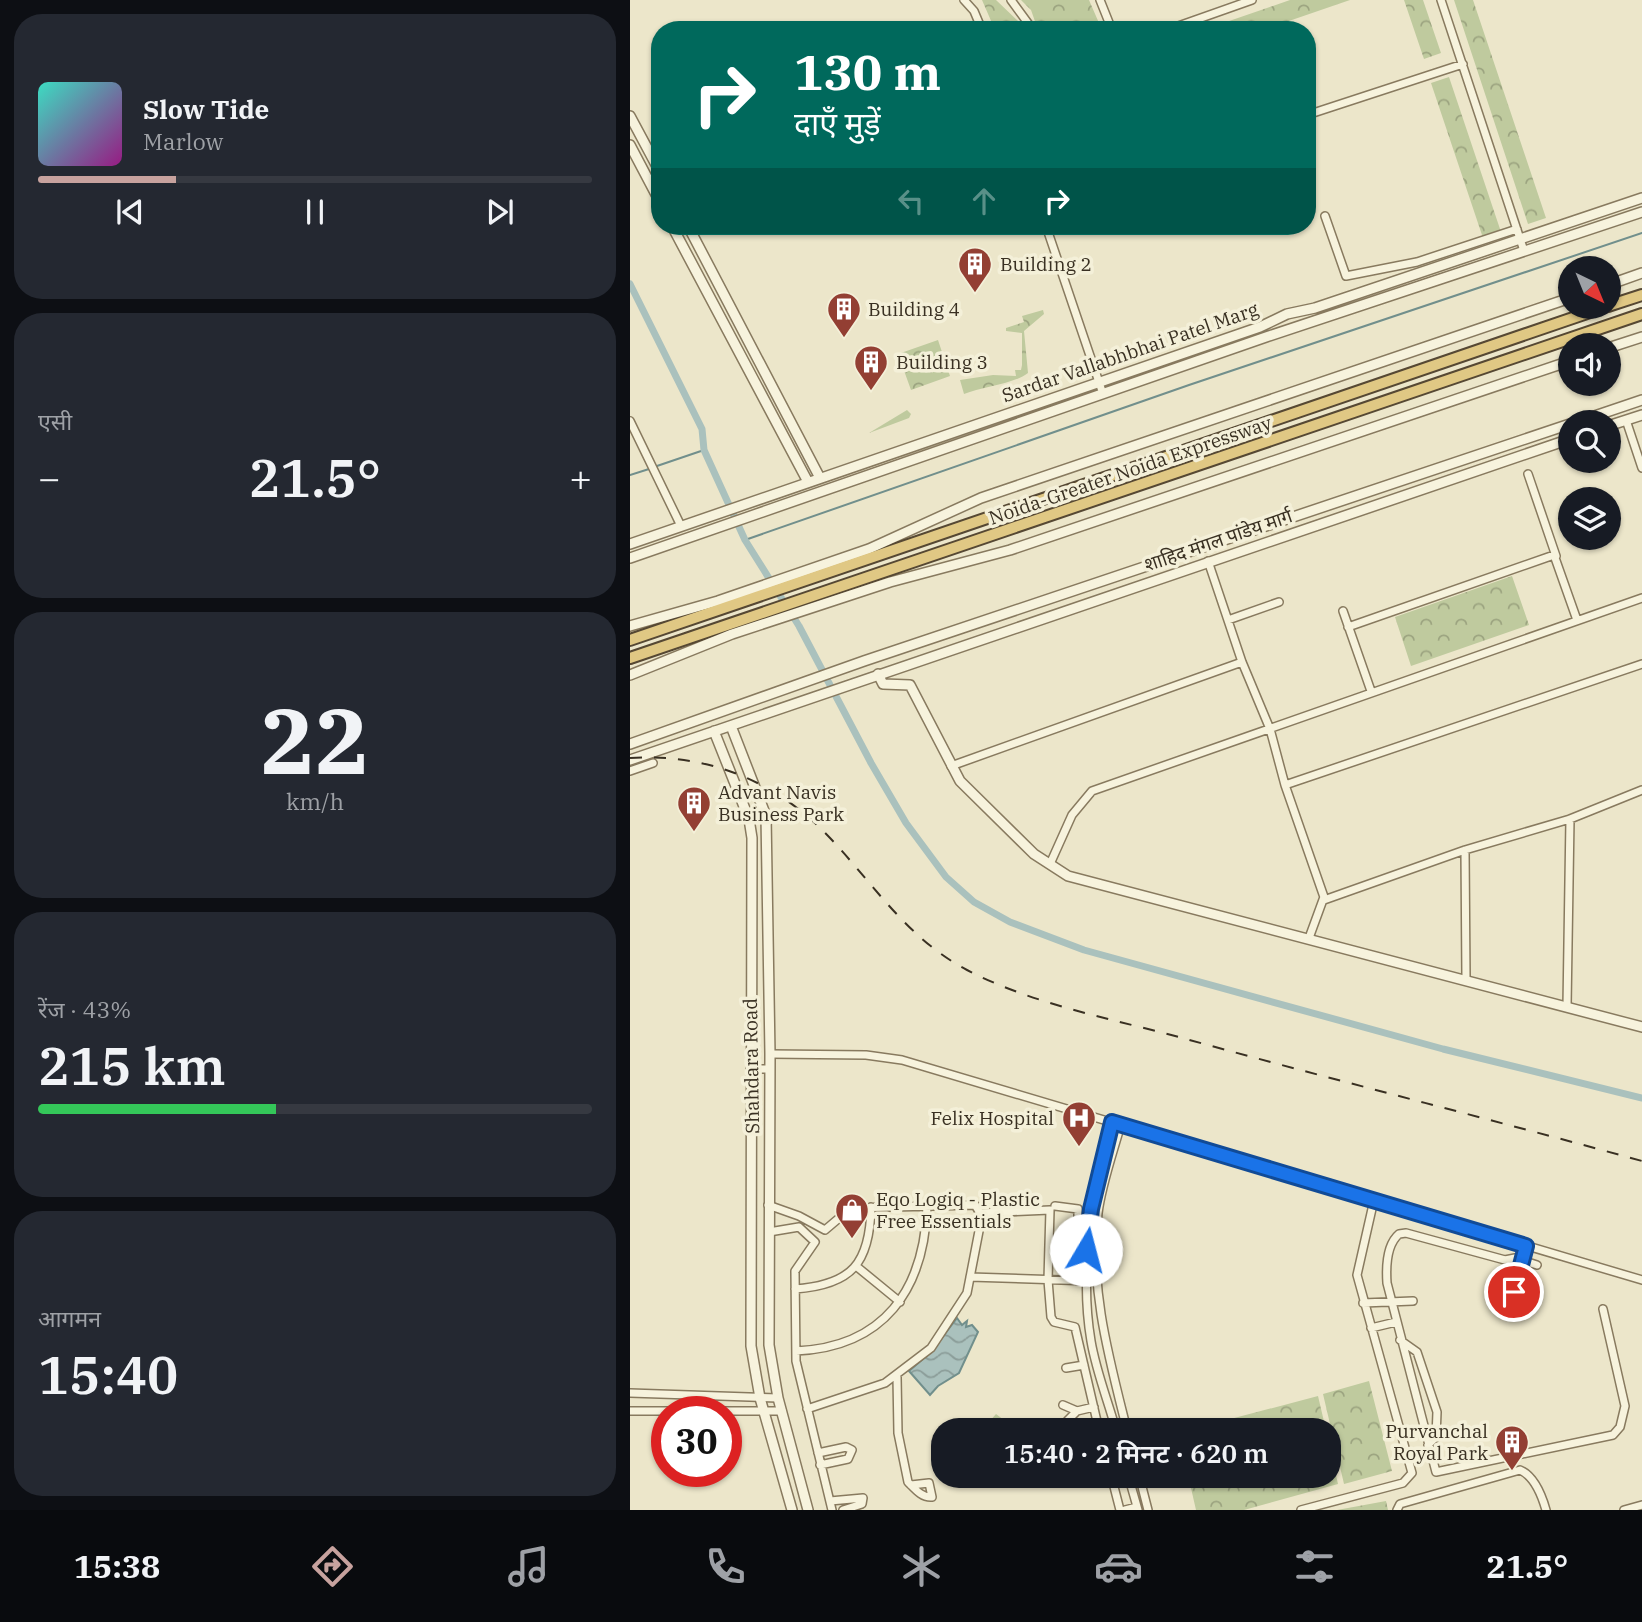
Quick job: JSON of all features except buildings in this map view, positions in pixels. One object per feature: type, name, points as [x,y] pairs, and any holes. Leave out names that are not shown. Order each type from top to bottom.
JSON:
[{"type":"highway","name":"Noida-Greater Noida Expressway","points":[[1621,302],[1642,295]]},
{"type":"highway","name":"Noida-Greater Noida Expressway","points":[[630,658],[730,630],[841,593],[1642,314]]},
{"type":"highway","name":"Noida-Greater Noida Expressway","points":[[630,640],[827,568],[1569,319]]},
{"type":"street","points":[[964,0],[974,11],[978,21]]},
{"type":"street","points":[[1011,0],[1026,21]]},
{"type":"street","points":[[1100,0],[1108,21]]},
{"type":"street","points":[[1192,21],[1252,0]]},
{"type":"street","points":[[1440,0],[1524,251]]},
{"type":"street","points":[[1316,112],[1463,64]]},
{"type":"street","points":[[630,116],[651,155]]},
{"type":"street","points":[[630,145],[651,185]]},
{"type":"street","name":"Sardar Vallabhbhai Patel Marg","points":[[630,544],[1260,327],[1287,314],[1315,309],[1642,198]]},
{"type":"street","name":"Sardar Vallabhbhai Patel Marg","points":[[630,558],[1103,394],[1642,212]]},
{"type":"street","points":[[1325,216],[1346,276],[1417,262],[1517,229]]},
{"type":"street","points":[[677,235],[807,482]]},
{"type":"street","points":[[693,235],[820,478]]},
{"type":"street","points":[[1049,235],[1103,394]]},
{"type":"street","points":[[1621,280],[1642,273]]},
{"type":"street","points":[[827,568],[981,498],[1558,302]]},
{"type":"street","points":[[1621,344],[1642,337]]},
{"type":"street","points":[[841,593],[1010,550],[1558,365]]},
{"type":"street","points":[[1612,410],[1642,400]]},
{"type":"street","points":[[1621,422],[1642,415]]},
{"type":"street","points":[[1626,420],[1642,468]]},
{"type":"street","points":[[630,421],[683,525]]},
{"type":"street","points":[[630,744],[864,660],[1558,428]]},
{"type":"street","name":"शाहिद मंगल पांडेय मार्ग","points":[[630,760],[1558,443]]},
{"type":"street","points":[[1528,474],[1577,620]]},
{"type":"street","points":[[1348,627],[1550,555],[1556,556]]},
{"type":"street","points":[[1208,561],[1242,662],[1270,729],[1285,785],[1324,900],[1309,938]]},
{"type":"street","points":[[1050,864],[1072,815],[1092,791],[1642,597]]},
{"type":"street","points":[[1228,620],[1279,602]]},
{"type":"street","points":[[630,626],[720,606]]},
{"type":"street","points":[[1343,611],[1371,691]]},
{"type":"street","points":[[966,627],[970,643]]},
{"type":"street","points":[[630,675],[730,630]]},
{"type":"street","points":[[951,766],[1242,662]]},
{"type":"street","points":[[1285,785],[1642,664]]},
{"type":"street","points":[[875,675],[883,684],[910,685],[960,782],[991,815],[1068,876],[1642,1027]]},
{"type":"street","name":"Shahdara Road","points":[[731,726],[766,816],[770,1055],[769,1345],[778,1398],[808,1510]]},
{"type":"street","name":"Shahdara Road","points":[[714,731],[750,819],[752,838],[751,1346],[760,1398],[792,1510]]},
{"type":"street","points":[[630,771],[653,763]]},
{"type":"street","points":[[1324,900],[1465,850],[1570,819],[1642,789]]},
{"type":"street","points":[[1567,1006],[1570,819]]},
{"type":"street","points":[[1465,850],[1466,979]]},
{"type":"street","points":[[770,1055],[866,1055],[896,1059],[1642,1280]]},
{"type":"street","points":[[750,1069],[770,1069]]},
{"type":"street","points":[[1112,1122],[1087,1241],[1087,1282],[1091,1340],[1113,1418]]},
{"type":"street","points":[[1121,1124],[1098,1212],[1096,1281],[1103,1334],[1124,1418]]},
{"type":"street","points":[[1301,1510],[1403,1483],[1411,1477],[1412,1469],[1363,1303],[1357,1269],[1374,1200]]},
{"type":"street","points":[[768,1205],[799,1216],[825,1230]]},
{"type":"street","points":[[807,1409],[897,1377],[931,1348],[965,1298],[979,1237],[980,1213],[975,1205],[848,1209],[825,1230],[796,1268],[796,1351],[807,1409],[831,1506],[863,1498],[862,1504],[843,1510]]},
{"type":"street","points":[[1055,1206],[1078,1209],[1077,1281]]},
{"type":"street","points":[[796,1351],[855,1339],[887,1317],[912,1282],[921,1256],[927,1207]]},
{"type":"street","points":[[795,1289],[837,1282],[856,1266],[869,1241],[871,1208]]},
{"type":"street","points":[[980,1213],[1050,1210],[1048,1280],[1051,1317],[1054,1322],[1074,1326],[1097,1418]]},
{"type":"street","points":[[769,1232],[799,1227],[815,1242]]},
{"type":"street","points":[[1537,1265],[1520,1260],[1505,1260],[1430,1238],[1399,1234],[1393,1240],[1386,1267],[1396,1322],[1428,1445],[1438,1473],[1613,1435],[1620,1427],[1625,1406],[1603,1309]]},
{"type":"street","points":[[1078,1240],[1087,1241]]},
{"type":"street","points":[[1514,1292],[1523,1245]]},
{"type":"street","points":[[856,1266],[900,1301]]},
{"type":"street","points":[[970,1278],[1096,1281]]},
{"type":"street","points":[[1363,1303],[1413,1301]]},
{"type":"street","points":[[1371,1328],[1396,1322]]},
{"type":"street","points":[[1400,1340],[1417,1352],[1437,1412],[1436,1437],[1428,1445]]},
{"type":"street","points":[[1066,1368],[1084,1365]]},
{"type":"street","points":[[897,1377],[898,1433],[911,1485]]},
{"type":"street","points":[[630,1393],[778,1398]]},
{"type":"street","points":[[1063,1405],[1077,1410],[1094,1407]]},
{"type":"street","points":[[1070,1418],[1077,1410]]},
{"type":"street","points":[[630,1411],[782,1411]]},
{"type":"street","points":[[818,1453],[846,1447],[852,1450],[848,1459],[820,1465]]},
{"type":"street","points":[[1397,1510],[1400,1504],[1520,1470],[1526,1473],[1541,1494],[1546,1510]]},
{"type":"street","points":[[1114,1488],[1119,1506],[1134,1497]]},
{"type":"street","points":[[1125,1510],[1137,1508],[1132,1488]]},
{"type":"street","points":[[1142,1488],[1148,1510]]},
{"type":"street","points":[[1624,1510],[1642,1505]]},
{"type":"green space","points":[[982,0],[996,0],[1018,21],[991,21]]},
{"type":"green space","points":[[1021,0],[1089,0],[1098,21],[1035,21],[1031,10]]},
{"type":"green space","points":[[1290,0],[1350,0],[1289,21],[1229,21]]},
{"type":"green space","points":[[1404,0],[1423,0],[1441,53],[1424,59]]},
{"type":"green space","points":[[1454,0],[1473,0],[1546,218],[1528,224]]},
{"type":"green space","points":[[1449,77],[1501,232],[1483,238],[1431,83]]},
{"type":"green space","points":[[1043,310],[1044,314],[1024,331],[1028,373],[1015,380],[964,394],[960,380],[993,375],[1016,376],[1015,370],[1021,370],[1022,365],[1022,333],[1006,331],[1006,328],[1024,322],[1022,316]]},
{"type":"green space","points":[[938,340],[950,376],[911,390],[898,354]]},
{"type":"green space","points":[[907,410],[911,414],[909,418],[869,433]]},
{"type":"green space","points":[[1512,576],[1529,625],[1411,666],[1395,617]]},
{"type":"green space","points":[[1369,1381],[1392,1471],[1344,1484],[1341,1471],[1341,1418],[1329,1418],[1323,1394]]},
{"type":"green space","points":[[1318,1396],[1323,1418],[1235,1418]]},
{"type":"green space","points":[[1191,1488],[1324,1488],[1244,1510],[1196,1510]]},
{"type":"green space","points":[[1386,1501],[1388,1510],[1337,1510]]},
{"type":"water","points":[[957,1318],[962,1325],[967,1321],[966,1327],[972,1325],[978,1332],[959,1373],[938,1386],[930,1395],[909,1371],[931,1352]]},
{"type":"waterway","points":[[745,540],[1189,385],[1642,233]]},
{"type":"waterway","points":[[630,284],[702,429],[704,450],[745,540],[799,626],[871,763],[906,823],[946,877],[974,902],[1010,922],[1084,950],[1443,1049],[1642,1098]]},
{"type":"waterway","points":[[654,467],[704,450]]},
{"type":"waterway","points":[[630,475],[649,469]]},
{"type":"railway","points":[[630,758],[687,760],[714,766],[740,775],[788,801],[831,839],[893,911],[927,943],[967,970],[1019,993],[1642,1161]]},
{"type":"place","name":"Building 2","points":[[975,294]]},
{"type":"place","name":"Building 4","points":[[844,339]]},
{"type":"place","name":"Building 3","points":[[871,392]]},
{"type":"place","name":"Advant Navis Business Park","points":[[694,833]]},
{"type":"place","name":"Felix Hospital","points":[[1079,1148]]},
{"type":"place","name":"Eqo Logiq - Plastic Free Essentials","points":[[852,1240]]},
{"type":"place","name":"Purvanchal Royal Park","points":[[1512,1472]]},
{"type":"route","points":[[1086,1250],[1091,1209],[1112,1122],[1526,1246],[1514,1292]]}]
